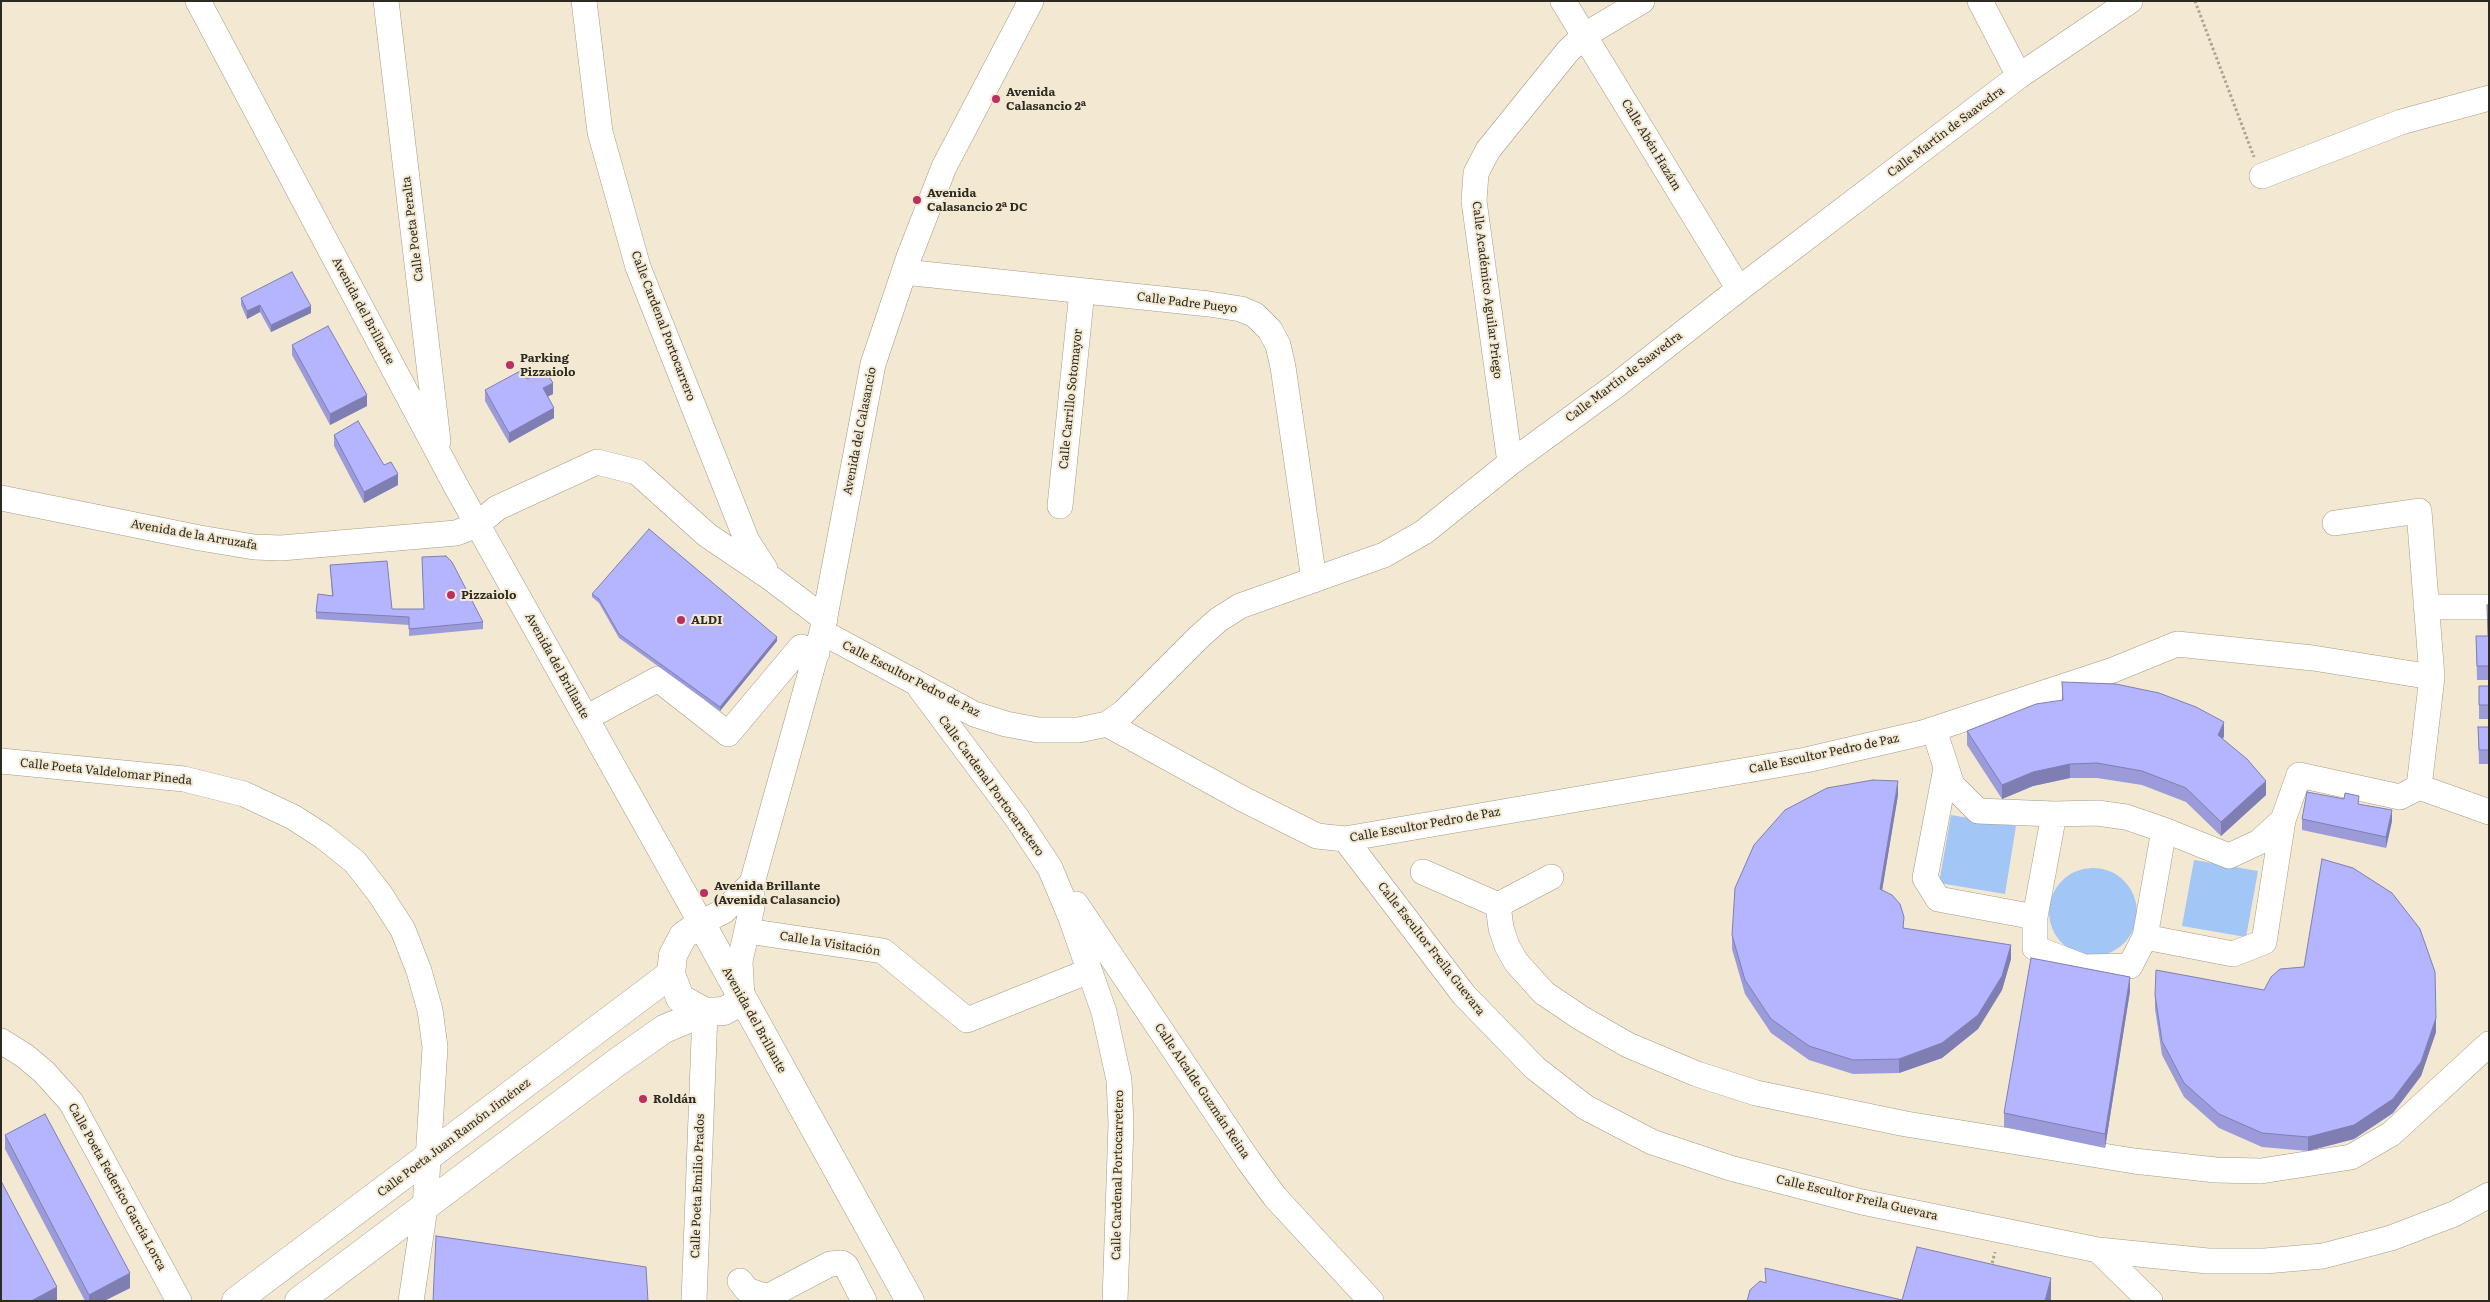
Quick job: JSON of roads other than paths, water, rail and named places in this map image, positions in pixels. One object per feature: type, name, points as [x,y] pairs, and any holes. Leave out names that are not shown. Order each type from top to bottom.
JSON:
[{"type":"main road","points":[[701,923],[682,936],[673,955],[671,974],[680,998],[705,1012]]},
{"type":"main road","name":"Avenida del Brillante","points":[[701,923],[742,1001],[910,1301]]},
{"type":"main road","name":"Calle Poeta Juan Ramón Jiménez","points":[[236,1301],[671,974]]},
{"type":"main road","points":[[299,1301],[664,1029],[705,1012],[724,1011],[742,1001]]},
{"type":"street","name":"Avenida del Brillante","points":[[198,1],[477,525],[701,923]]},
{"type":"street","name":"Calle Poeta Peralta","points":[[386,1],[440,456]]},
{"type":"street","name":"Calle Cardenal Portocarrero","points":[[584,1],[600,132],[638,267],[747,541],[772,579],[821,635]]},
{"type":"street","name":"Avenida del Calasancio","points":[[742,1001],[740,961],[752,907],[752,883],[821,635],[873,364],[904,272],[944,167],[1031,1]]},
{"type":"street","name":"Calle Abén Hazám","points":[[1562,1],[1585,35],[1739,289]]},
{"type":"street","name":"Calle Académico Aguilar Priego","points":[[1510,463],[1474,201],[1476,174],[1488,150],[1568,51],[1585,35],[1642,1]]},
{"type":"street","points":[[1980,1],[2019,76]]},
{"type":"street","name":"Calle Martín de Saavedra","points":[[1107,724],[1124,712],[1218,620],[1240,606],[1384,555],[1424,532],[1510,463],[1614,388],[1739,289],[2104,9],[2130,1]]},
{"type":"street","points":[[2262,176],[2401,122],[2489,98]]},
{"type":"street","name":"Calle Padre Pueyo","points":[[904,272],[1209,304],[1240,309],[1255,315],[1270,330],[1278,345],[1283,367],[1314,580]]},
{"type":"street","name":"Calle Carrillo Sotomayor","points":[[1060,506],[1082,291]]},
{"type":"street","name":"Calle Cardenal Portocarrero","points":[[477,525],[497,508],[597,462],[637,472],[707,535],[772,579]]},
{"type":"street","name":"Avenida de la Arruzafa","points":[[1,498],[200,538],[281,548],[456,533],[477,525]]},
{"type":"street","points":[[2335,523],[2419,511],[2432,677],[2419,787]]},
{"type":"street","points":[[2426,606],[2489,607]]},
{"type":"street","points":[[586,718],[658,679],[728,734],[800,647],[821,635]]},
{"type":"street","name":"Calle Escultor Pedro de Paz","points":[[821,635],[974,714],[1006,724],[1038,730],[1079,730],[1107,724],[1243,799],[1317,836],[1345,839],[1806,760],[1928,732],[2113,670],[2177,644],[2313,658],[2432,677]]},
{"type":"street","name":"Calle Cardenal Portocarretero","points":[[917,684],[1017,818],[1050,868],[1071,918],[1104,1012],[1119,1080],[1121,1124],[1115,1301]]},
{"type":"street","points":[[1928,732],[1946,768],[1952,785],[1978,811],[2054,814],[2097,813],[2126,817],[2229,856],[2259,842],[2283,820]]},
{"type":"street","name":"Calle Poeta Valdelomar Pineda","points":[[1,761],[184,779],[244,794],[293,817],[324,837],[354,862],[380,894],[403,930],[419,971],[430,1010],[435,1047],[425,1208],[412,1301]]},
{"type":"street","points":[[1946,768],[1925,878],[1938,899],[2035,916]]},
{"type":"street","points":[[2145,937],[2233,954],[2264,942],[2283,820],[2299,775],[2400,797],[2419,787],[2489,812]]},
{"type":"street","points":[[2054,814],[2035,916],[2035,948],[2084,967],[2130,966],[2145,937],[2164,830]]},
{"type":"street","name":"Calle Escultor Freila Guevara","points":[[1345,839],[1464,995],[1535,1068],[1585,1107],[1652,1142],[1730,1168],[1862,1202],[2098,1250],[2208,1261],[2265,1261],[2323,1256],[2391,1238],[2454,1214],[2489,1195]]},
{"type":"street","name":"Calle Alcalde Guzmán Reina","points":[[1050,868],[1275,1197],[1371,1301]]},
{"type":"street","points":[[1423,872],[1498,905]]},
{"type":"street","points":[[1498,905],[1551,877]]},
{"type":"street","name":"Avenida del Calasancio","points":[[701,923],[724,912],[752,883]]},
{"type":"street","points":[[1498,905],[1501,928],[1507,946],[1516,962],[1544,993],[1581,1018],[1628,1045],[1697,1074],[1756,1093],[1906,1124],[2134,1161],[2216,1170],[2261,1171],[2351,1157],[2391,1134],[2489,1044]]},
{"type":"street","name":"Calle la Visitación","points":[[747,931],[883,951],[967,1020],[1089,971]]},
{"type":"street","points":[[1104,1012],[1137,995]]},
{"type":"street","name":"Calle Poeta Emilio Prados","points":[[694,1301],[705,1012]]},
{"type":"street","name":"Calle Poeta Federico García Lorca","points":[[1,1041],[26,1056],[44,1072],[71,1102],[179,1301]]},
{"type":"street","points":[[2098,1250],[2150,1301]]},
{"type":"street","points":[[740,1281],[747,1290],[764,1296],[771,1295],[830,1264],[842,1263],[846,1266],[864,1301]]},
{"type":"water","points":[[1951,815],[2016,826],[2005,894],[1939,883]]},
{"type":"water","points":[[2194,860],[2258,871],[2246,937],[2182,926]]},
{"type":"water","points":[[2093,868],[2110,871],[2124,881],[2134,895],[2137,912],[2134,929],[2124,943],[2110,953],[2093,956],[2076,953],[2062,943],[2052,929],[2049,912],[2052,895],[2062,881],[2076,871]]},
{"type":"place","name":"Avenida Calasancio 2ª","points":[[996,99]]},
{"type":"place","name":"Avenida Calasancio 2ª DC","points":[[917,200]]},
{"type":"place","name":"Parking Pizzaiolo","points":[[510,365]]},
{"type":"place","name":"Pizzaiolo","points":[[451,595]]},
{"type":"place","name":"ALDI","points":[[681,620]]},
{"type":"place","name":"Avenida Brillante (Avenida Calasancio)","points":[[704,893]]},
{"type":"place","name":"Roldán","points":[[643,1099]]}]
